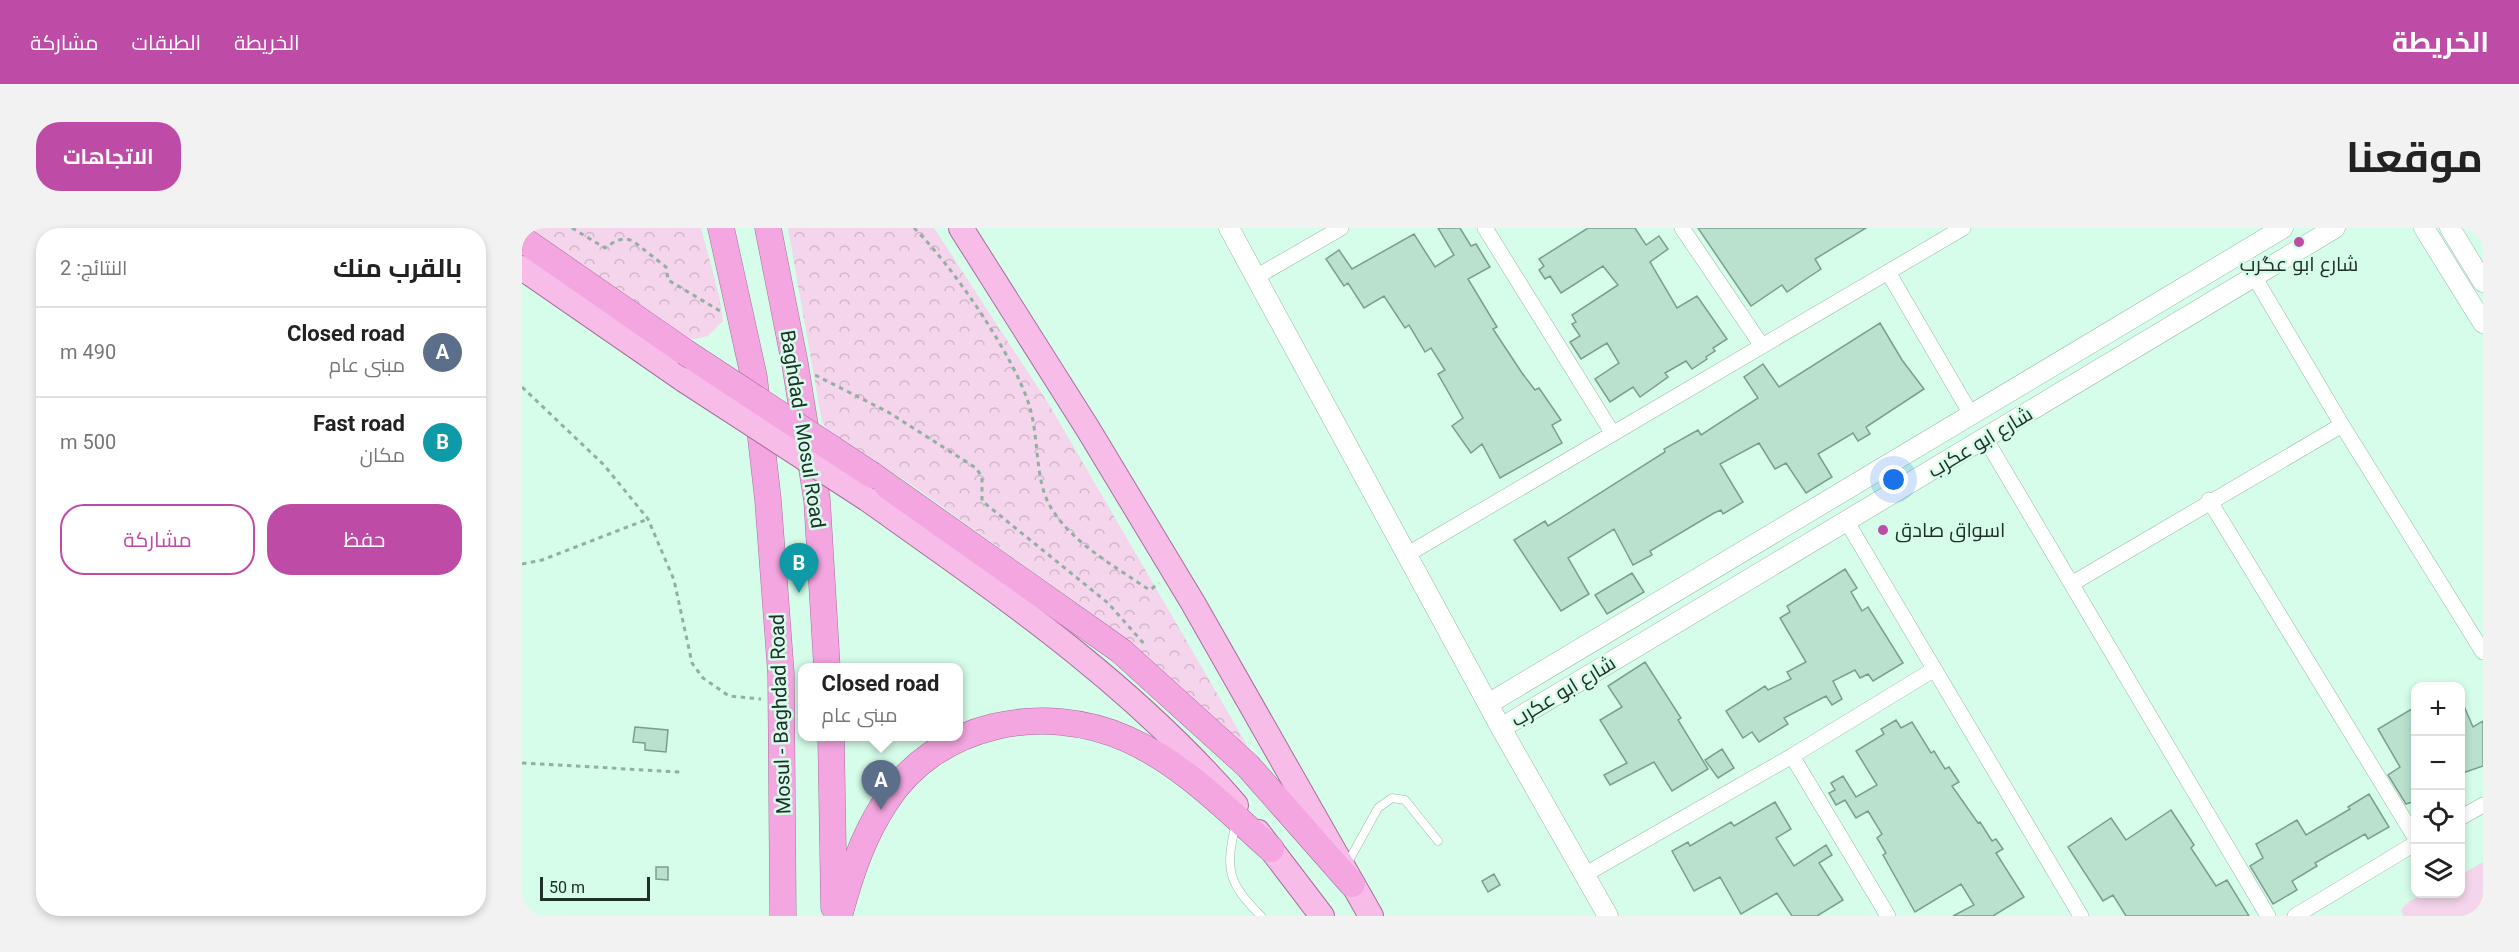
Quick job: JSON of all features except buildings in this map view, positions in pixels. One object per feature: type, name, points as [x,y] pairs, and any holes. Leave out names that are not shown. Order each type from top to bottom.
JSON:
[{"type":"highway","name":"Mosul - Baghdad Road","points":[[721,228],[754,378],[768,500],[781,698],[783,916]]},
{"type":"highway","name":"Baghdad - Mosul Road","points":[[768,228],[795,364],[818,500],[827,663]]},
{"type":"highway","points":[[522,238],[685,352],[869,487],[1014,572],[1121,651],[1248,766],[1348,876]]},
{"type":"highway","points":[[963,738],[983,729],[1031,720],[1070,723],[1100,729],[1127,740],[1179,769],[1271,849]]},
{"type":"highway","points":[[831,741],[834,916]]},
{"type":"highway","points":[[839,916],[856,857],[886,801],[899,784],[942,747],[956,741]]},
{"type":"main road","points":[[961,228],[1088,429],[1193,603],[1371,916]]},
{"type":"main road","points":[[522,268],[684,380],[869,487],[1100,671],[1191,757],[1235,803],[1322,916]]},
{"type":"street","points":[[1229,228],[1488,704],[1608,916]]},
{"type":"street","points":[[1256,277],[1341,228]]},
{"type":"street","points":[[1485,228],[1613,434]]},
{"type":"street","points":[[1682,228],[1762,346]]},
{"type":"street","points":[[1408,554],[1963,228]]},
{"type":"street","points":[[1488,704],[2283,228]]},
{"type":"street","name":"شارع ابو عكرب","points":[[1502,728],[2335,228]]},
{"type":"street","points":[[2424,228],[2483,323]]},
{"type":"street","points":[[2450,228],[2483,282]]},
{"type":"street","points":[[1888,272],[1972,416]]},
{"type":"street","points":[[2255,278],[2342,425],[2483,652]]},
{"type":"street","points":[[2108,334],[2122,357]]},
{"type":"street","points":[[2073,583],[2209,500],[2342,425]]},
{"type":"street","points":[[1985,438],[2073,583],[2268,916]]},
{"type":"street","points":[[2209,500],[2411,834]]},
{"type":"street","points":[[1847,522],[2081,916]]},
{"type":"street","points":[[1584,875],[1792,756],[1933,670]]},
{"type":"street","points":[[1792,756],[1888,916]]},
{"type":"street","points":[[2465,815],[2483,805]]},
{"type":"street","points":[[2295,916],[2411,844]]},
{"type":"lane","points":[[1348,876],[1378,808],[1392,798],[1405,800],[1438,842]]},
{"type":"lane","points":[[1237,819],[1229,852],[1229,868],[1234,885],[1261,916]]},
{"type":"path","points":[[572,228],[605,248],[616,240],[627,238],[633,241],[666,267],[668,280],[744,326]]},
{"type":"path","points":[[914,228],[942,258],[956,278],[1006,357],[1025,395],[1038,440],[1043,492],[1055,514],[1087,547],[1143,586],[1150,590],[1159,583]]},
{"type":"path","points":[[795,364],[888,412],[976,468],[982,477],[982,501],[1108,603],[1149,648]]},
{"type":"path","points":[[522,387],[604,465],[648,519],[674,580],[686,647],[697,671],[703,678],[729,696],[751,699],[781,698]]},
{"type":"path","points":[[522,564],[542,560],[648,519]]},
{"type":"path","points":[[522,763],[680,772]]},
{"type":"green space","points":[[529,228],[701,228],[719,295],[723,321],[708,336],[689,340]]},
{"type":"green space","points":[[788,228],[934,228],[1050,406],[1247,745],[1239,749],[1106,624],[912,485],[828,430],[822,422]]},
{"type":"green space","points":[[2483,862],[2483,916],[2404,916],[2401,911],[2417,898],[2465,898],[2465,873]]},
{"type":"place","name":"شارع ابو عگرب","points":[[2299,242]]},
{"type":"place","name":"اسواق صادق","points":[[1883,530]]},
{"type":"place","name":"Fast road","points":[[799,593]]},
{"type":"place","name":"Closed road","points":[[881,810]]}]
